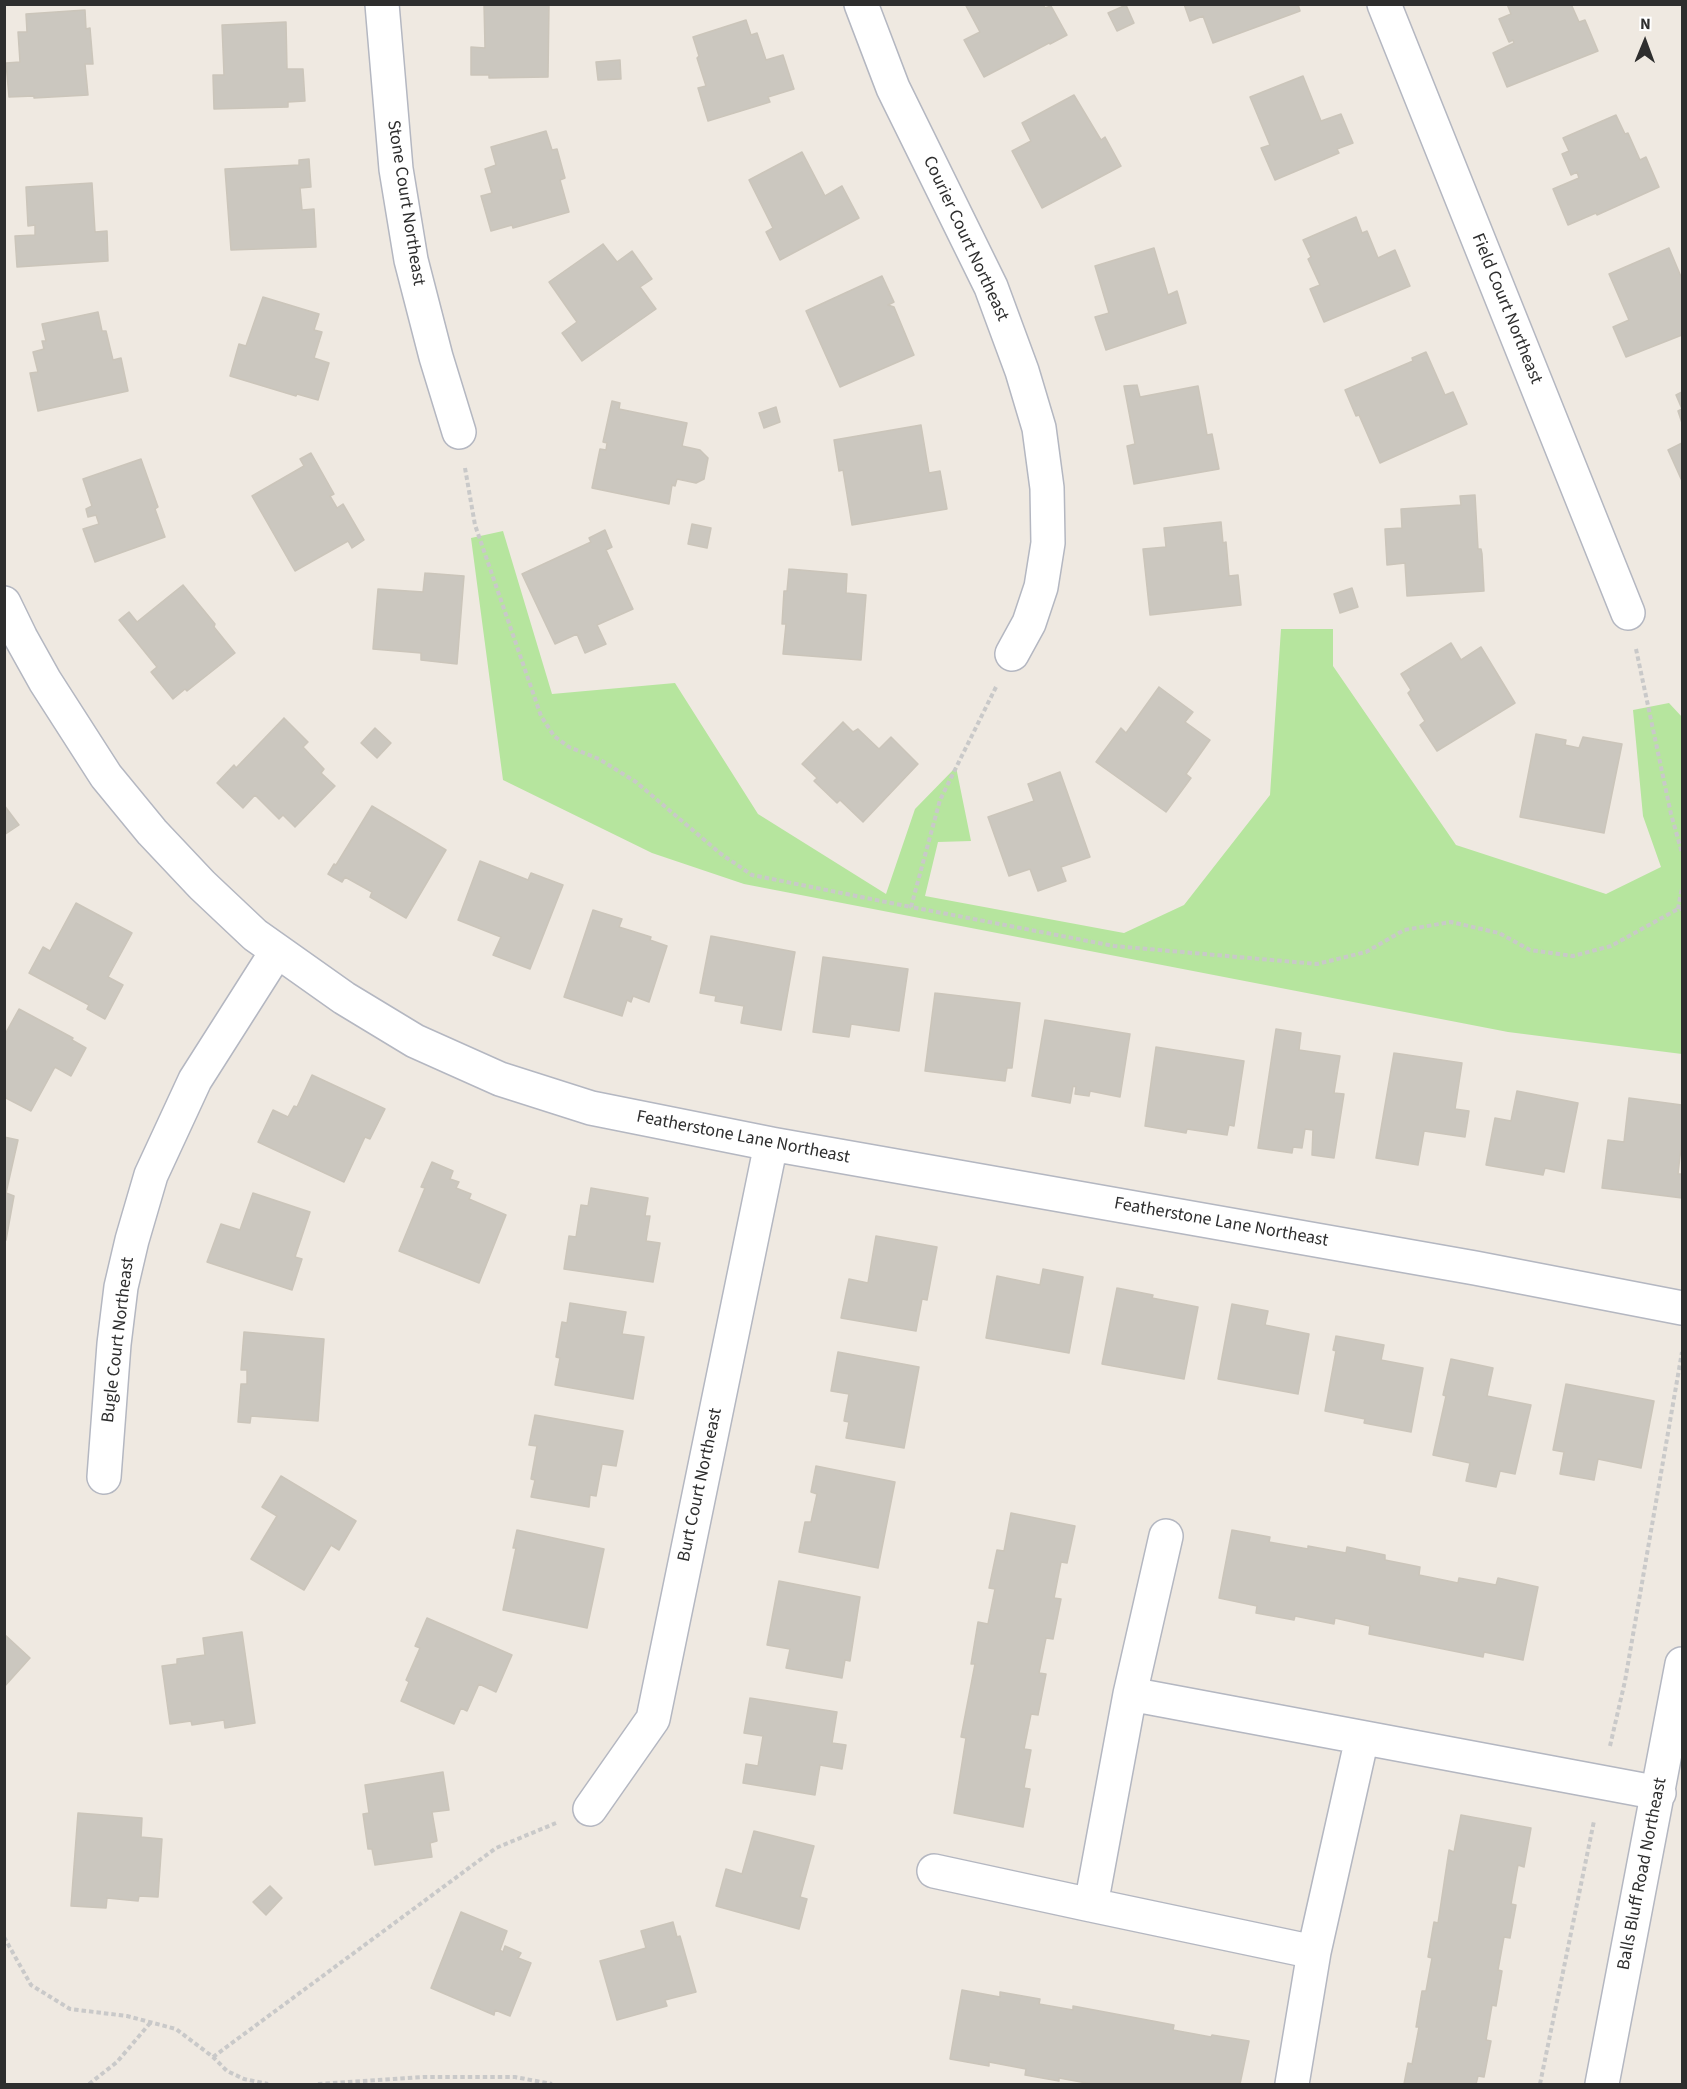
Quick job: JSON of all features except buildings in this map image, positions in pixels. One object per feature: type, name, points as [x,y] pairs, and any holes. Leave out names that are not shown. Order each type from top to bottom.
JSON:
[{"type":"street","name":"Stone Court Northeast","points":[[382,4],[396,169],[411,260],[436,357],[459,432]]},
{"type":"street","name":"Courier Court Northeast","points":[[861,4],[894,88],[991,287],[1022,371],[1039,428],[1047,488],[1048,543],[1041,587],[1029,623],[1012,654]]},
{"type":"street","name":"Field Court Northeast","points":[[1384,4],[1628,613]]},
{"type":"street","name":"Featherstone Lane Northeast","points":[[4,603],[13,642],[45,681],[113,784],[152,832],[202,885],[255,935],[344,998],[415,1041],[500,1079],[591,1108],[771,1144],[1475,1268],[1683,1308]]},
{"type":"street","name":"Bugle Court Northeast","points":[[104,1477],[114,1344],[121,1287],[151,1175],[195,1080],[277,951]]},
{"type":"street","name":"Burt Court Northeast","points":[[590,1809],[653,1719],[771,1144]]},
{"type":"street","points":[[1091,1905],[1130,1694],[1166,1536]]},
{"type":"street","name":"Balls Bluff Road Northeast","points":[[1602,2085],[1683,1664]]},
{"type":"street","points":[[1130,1694],[1659,1793]]},
{"type":"street","points":[[1292,2085],[1314,1952],[1362,1738]]},
{"type":"street","points":[[934,1871],[1314,1952]]},
{"type":"path","points":[[459,432],[475,525],[541,716],[554,736],[569,747],[599,759],[636,782],[722,854],[752,875],[1114,946],[1317,964],[1366,952],[1404,930],[1451,922],[1498,933],[1530,950],[1573,956],[1611,946],[1680,909],[1683,887]]},
{"type":"path","points":[[1628,613],[1671,814],[1683,853]]},
{"type":"path","points":[[911,907],[940,800],[1012,654]]},
{"type":"path","points":[[1540,2085],[1625,1681],[1683,1352]]},
{"type":"path","points":[[213,2057],[496,1848],[590,1809]]},
{"type":"path","points":[[4,1937],[31,1985],[69,2009],[127,2016],[176,2029],[213,2057],[226,2071],[244,2079],[268,2085]]},
{"type":"path","points":[[89,2085],[117,2062],[150,2022]]},
{"type":"path","points":[[318,2085],[423,2077],[515,2077],[552,2085]]},
{"type":"green space","points":[[503,531],[552,694],[675,683],[758,814],[886,894],[915,809],[956,767],[971,841],[938,842],[925,896],[1124,933],[1184,905],[1270,795],[1281,629],[1333,629],[1333,666],[1456,845],[1606,894],[1661,867],[1643,816],[1633,710],[1669,703],[1682,717],[1682,1054],[1508,1032],[744,884],[652,853],[503,780],[471,538]]}]
